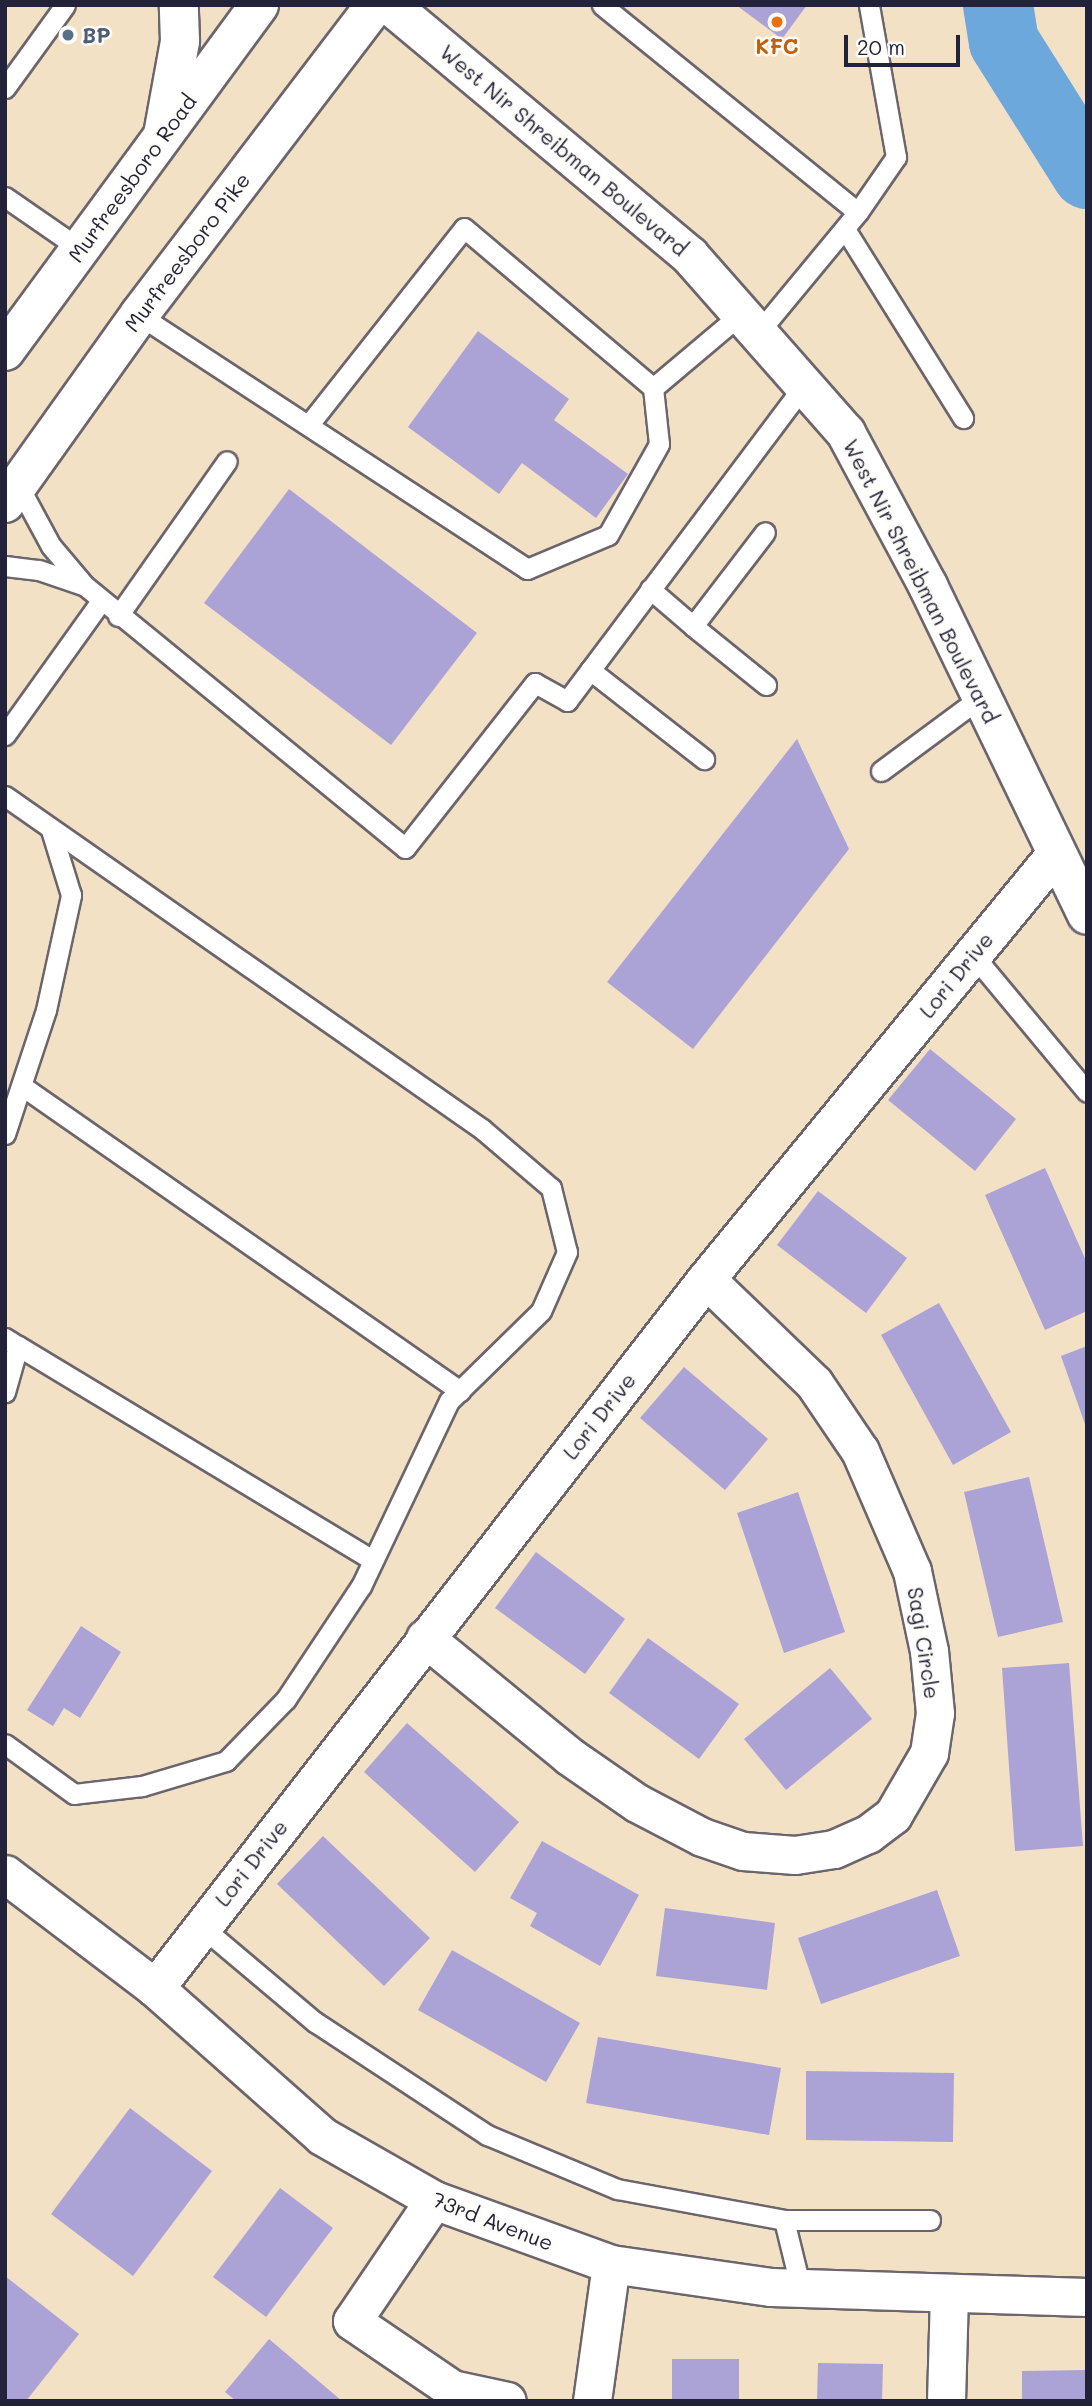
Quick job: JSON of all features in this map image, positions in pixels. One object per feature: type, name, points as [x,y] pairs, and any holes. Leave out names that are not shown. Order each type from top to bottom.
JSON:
[{"type":"main road","points":[[163,135],[180,41],[180,5]]},
{"type":"main road","name":"Murfreesboro Road","points":[[5,351],[258,5]]},
{"type":"main road","name":"Murfreesboro Pike","points":[[12,494],[139,315],[375,5]]},
{"type":"main road","name":"West Nir Shreibman Boulevard","points":[[390,5],[690,256],[846,433],[981,697],[1056,853],[1084,903]]},
{"type":"street","name":"Lori Drive","points":[[155,1988],[706,1279],[1056,853]]},
{"type":"street","name":"Sagi Circle","points":[[425,1638],[569,1756],[637,1802],[702,1837],[743,1851],[795,1855],[834,1849],[868,1834],[893,1815],[929,1753],[935,1713],[929,1651],[912,1571],[860,1451],[814,1383],[706,1279]]},
{"type":"street","name":"73rd Avenue","points":[[5,1874],[155,1988],[321,2136],[434,2200],[611,2264],[801,2289],[1087,2297]]},
{"type":"street","points":[[434,2200],[352,2321],[452,2389],[507,2401]]},
{"type":"street","points":[[592,2401],[611,2264]]},
{"type":"street","points":[[946,2401],[949,2294]]},
{"type":"lane","points":[[5,88],[11,66],[47,29],[65,5]]},
{"type":"lane","points":[[602,5],[858,212]]},
{"type":"lane","points":[[653,388],[750,323],[845,229],[896,158],[869,5]]},
{"type":"lane","points":[[31,17],[47,29]]},
{"type":"lane","points":[[5,197],[80,249]]},
{"type":"lane","points":[[139,315],[310,423],[527,569],[608,535],[659,444],[653,388],[464,228],[310,423]]},
{"type":"lane","points":[[845,229],[963,418]]},
{"type":"lane","points":[[12,494],[51,546],[101,601],[405,848],[535,683],[567,701],[804,385]]},
{"type":"lane","points":[[118,616],[226,461]]},
{"type":"lane","points":[[693,626],[765,532]]},
{"type":"lane","points":[[5,566],[39,570],[84,585]]},
{"type":"lane","points":[[650,589],[766,685]]},
{"type":"lane","points":[[5,735],[101,601]]},
{"type":"lane","points":[[590,670],[704,759]]},
{"type":"lane","points":[[881,771],[981,697]]},
{"type":"lane","points":[[5,796],[482,1129],[551,1188],[568,1252],[541,1311],[449,1401],[371,1559],[361,1586],[286,1699],[226,1761],[142,1786],[75,1794],[5,1744]]},
{"type":"lane","points":[[5,1134],[46,1010],[71,895],[51,830]]},
{"type":"lane","points":[[973,955],[1087,1091]]},
{"type":"lane","points":[[22,1086],[460,1391]]},
{"type":"lane","points":[[5,1392],[12,1342],[371,1559]]},
{"type":"lane","points":[[202,1927],[315,2022],[487,2135],[617,2189],[784,2220],[930,2220]]},
{"type":"lane","points":[[784,2220],[801,2289]]},
{"type":"building","name":"KFC","points":[[736,5],[807,5],[782,39]]},
{"type":"building","points":[[478,331],[569,399],[554,420],[628,474],[596,518],[522,463],[499,494],[408,427]]},
{"type":"building","points":[[289,489],[477,633],[391,745],[204,603]]},
{"type":"building","points":[[797,739],[849,849],[693,1049],[607,982]]},
{"type":"building","points":[[930,1049],[1016,1119],[975,1171],[888,1100]]},
{"type":"building","points":[[1045,1168],[1087,1263],[1087,1311],[1045,1330],[985,1195]]},
{"type":"building","points":[[818,1191],[907,1258],[866,1313],[777,1245]]},
{"type":"building","points":[[939,1303],[1011,1432],[953,1465],[881,1335]]},
{"type":"building","points":[[1087,1346],[1087,1427],[1086,1427],[1061,1356]]},
{"type":"building","points":[[684,1367],[768,1439],[725,1490],[640,1418]]},
{"type":"building","points":[[1029,1477],[1063,1622],[998,1637],[964,1492]]},
{"type":"building","points":[[798,1492],[845,1632],[784,1653],[737,1513]]},
{"type":"building","points":[[536,1552],[625,1619],[585,1674],[495,1608]]},
{"type":"building","points":[[81,1626],[121,1652],[80,1718],[64,1708],[53,1726],[27,1710]]},
{"type":"building","points":[[648,1638],[739,1704],[699,1759],[609,1693]]},
{"type":"building","points":[[1069,1663],[1083,1846],[1015,1851],[1002,1668]]},
{"type":"building","points":[[830,1668],[872,1719],[786,1790],[744,1739]]},
{"type":"building","points":[[407,1723],[519,1822],[475,1872],[364,1772]]},
{"type":"building","points":[[323,1836],[430,1938],[384,1986],[277,1884]]},
{"type":"building","points":[[542,1841],[639,1895],[600,1966],[530,1926],[537,1913],[510,1898]]},
{"type":"building","points":[[937,1890],[960,1956],[821,2004],[798,1938]]},
{"type":"building","points":[[665,1908],[775,1923],[767,1990],[656,1976]]},
{"type":"building","points":[[452,1950],[580,2023],[546,2082],[418,2010]]},
{"type":"building","points":[[598,2037],[781,2068],[769,2135],[586,2103]]},
{"type":"building","points":[[806,2071],[954,2073],[953,2142],[806,2140]]},
{"type":"building","points":[[130,2108],[212,2171],[133,2276],[51,2214]]},
{"type":"building","points":[[280,2188],[333,2228],[266,2317],[213,2277]]},
{"type":"building","points":[[5,2276],[79,2334],[26,2401],[5,2401]]},
{"type":"building","points":[[269,2339],[342,2401],[236,2401],[225,2392]]},
{"type":"building","points":[[672,2359],[739,2359],[739,2401],[672,2401]]},
{"type":"building","points":[[818,2363],[883,2364],[882,2401],[817,2401]]},
{"type":"building","points":[[1087,2370],[1087,2401],[1022,2401],[1022,2371]]},
{"type":"waterway","points":[[998,5],[1004,42],[1087,174]]},
{"type":"place","name":"KFC","points":[[777,22]]},
{"type":"place","name":"BP","points":[[68,35]]}]
